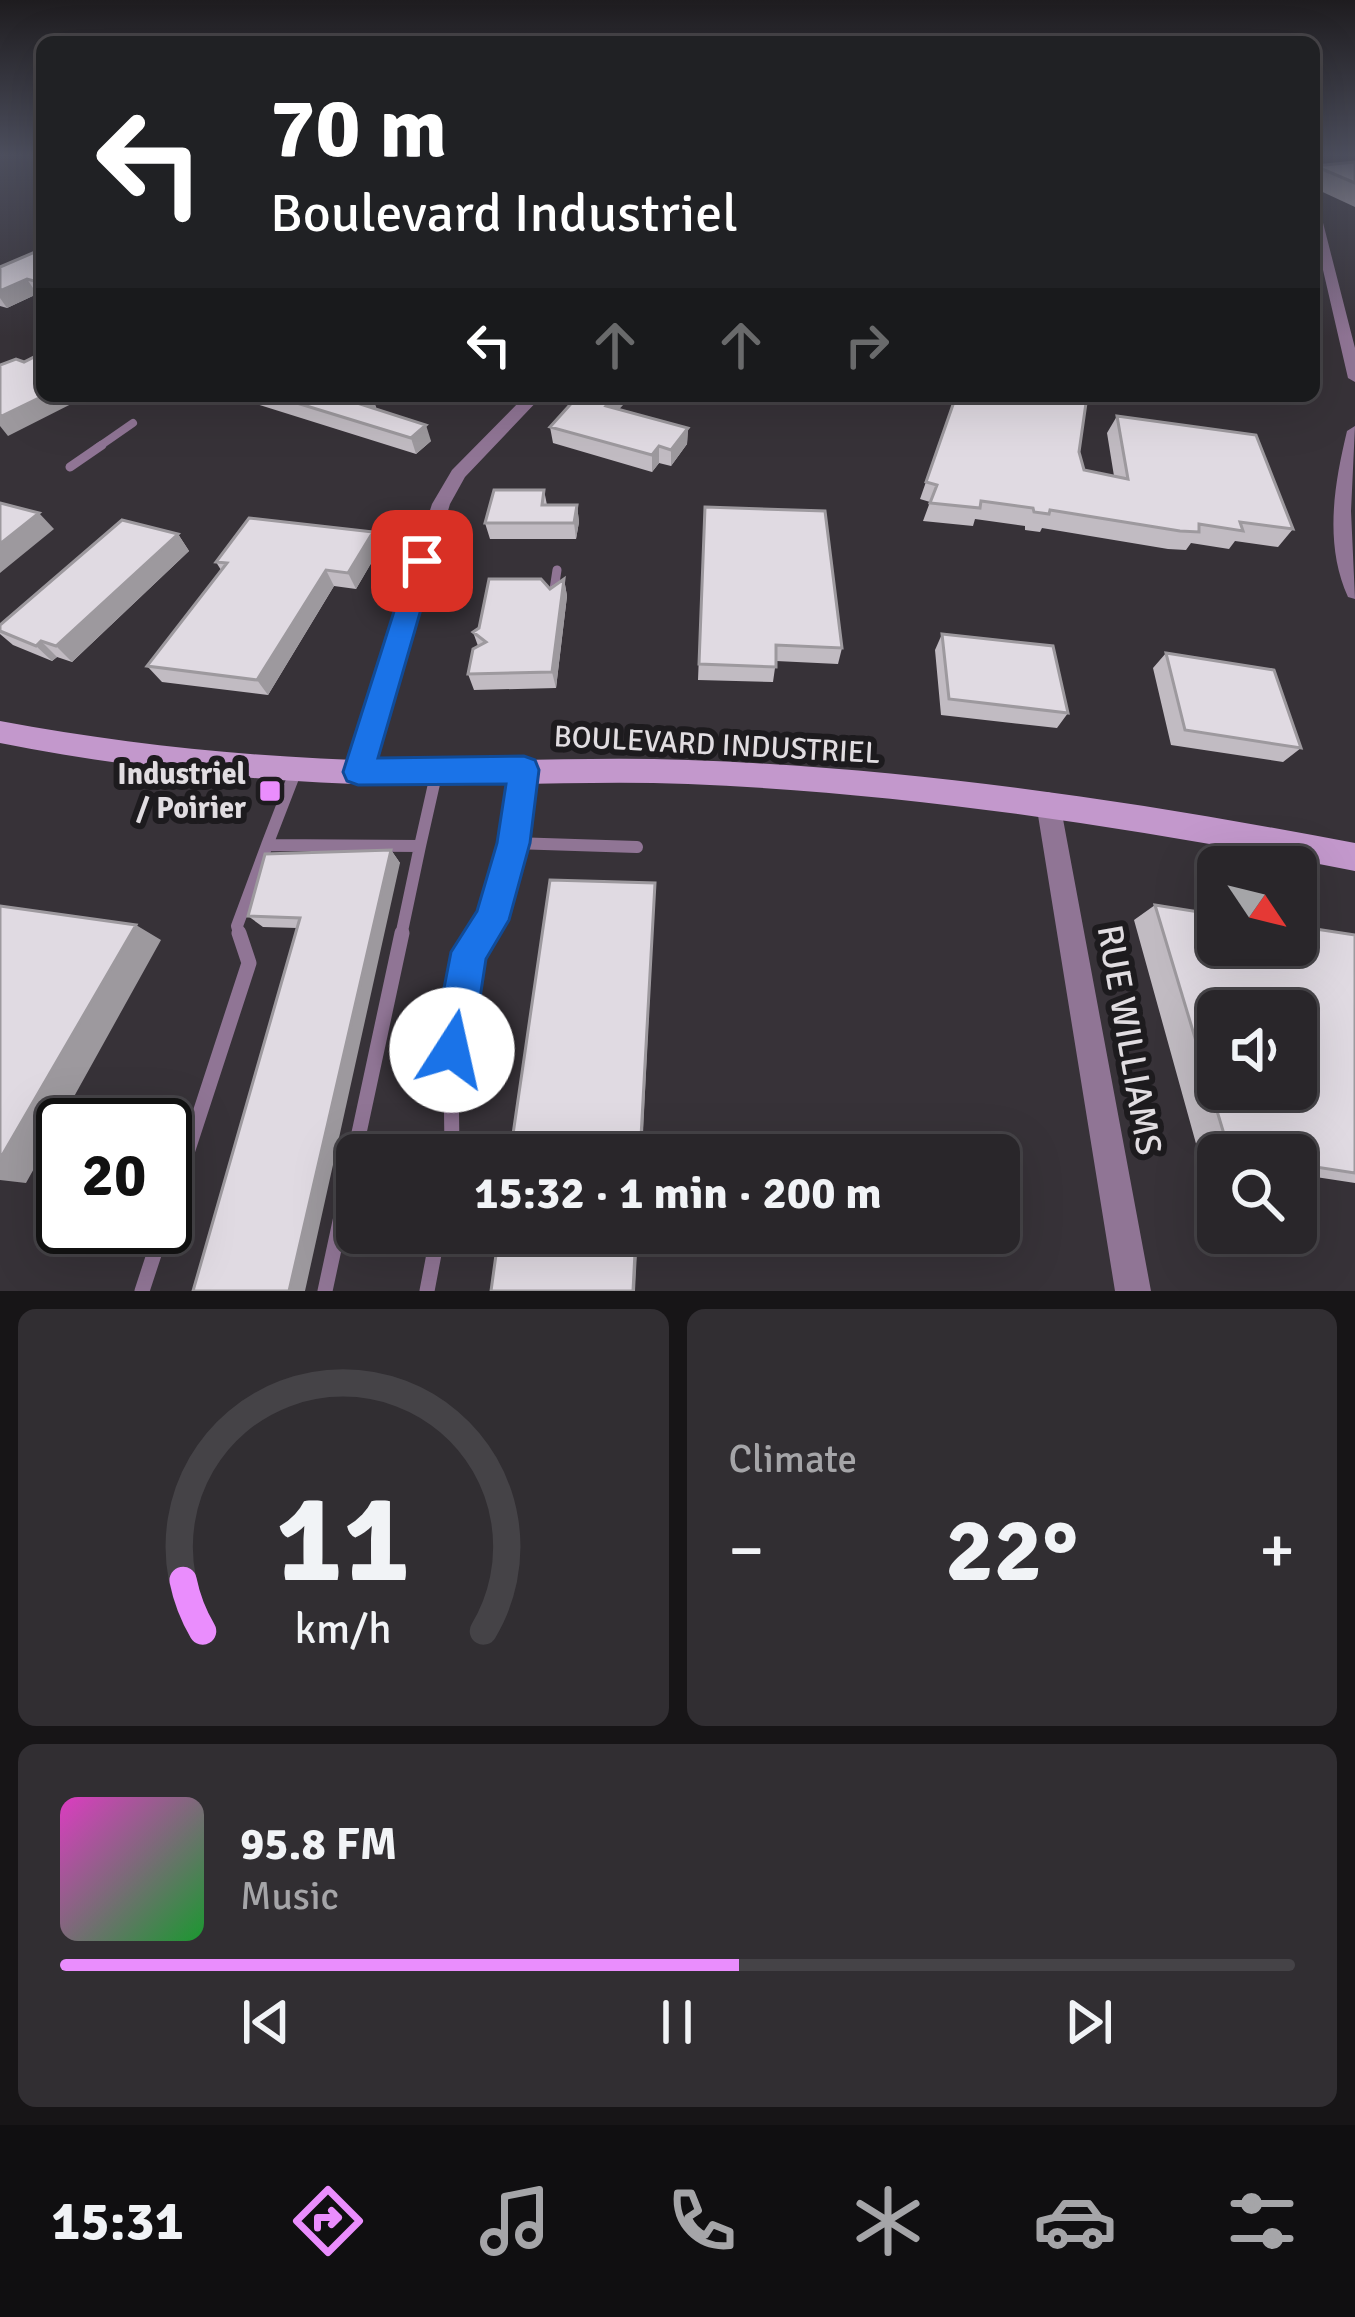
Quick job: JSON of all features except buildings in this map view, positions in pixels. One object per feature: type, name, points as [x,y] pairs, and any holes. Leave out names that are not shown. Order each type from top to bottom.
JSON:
[{"type":"street","points":[[1320,232],[1355,378]]},
{"type":"street","points":[[358,772],[441,504],[458,474],[528,402]]},
{"type":"street","points":[[1355,431],[1340,494],[1340,536],[1355,592]]},
{"type":"street","name":"BOULEVARD INDUSTRIEL","points":[[3,737],[358,772],[524,770],[779,777],[1048,803],[1355,857]]},
{"type":"street","name":"RUE WILLIAMS","points":[[1048,803],[1133,1291]]},
{"type":"lane","points":[[70,467],[134,423]]},
{"type":"lane","points":[[554,596],[557,570]]},
{"type":"lane","points":[[192,1137],[249,963],[237,926],[297,768]]},
{"type":"lane","points":[[452,1134],[452,1050],[469,952],[492,920],[513,843],[524,770]]},
{"type":"lane","points":[[325,1291],[437,772]]},
{"type":"lane","points":[[513,843],[637,847]]},
{"type":"lane","points":[[267,845],[420,846]]},
{"type":"lane","points":[[142,1291],[154,1254]]},
{"type":"lane","points":[[427,1291],[433,1254]]},
{"type":"place","name":"Industriel / Poirier","points":[[270,791]]},
{"type":"route","points":[[422,561],[358,772],[524,770],[513,843],[492,920],[469,952],[452,1050]]}]
